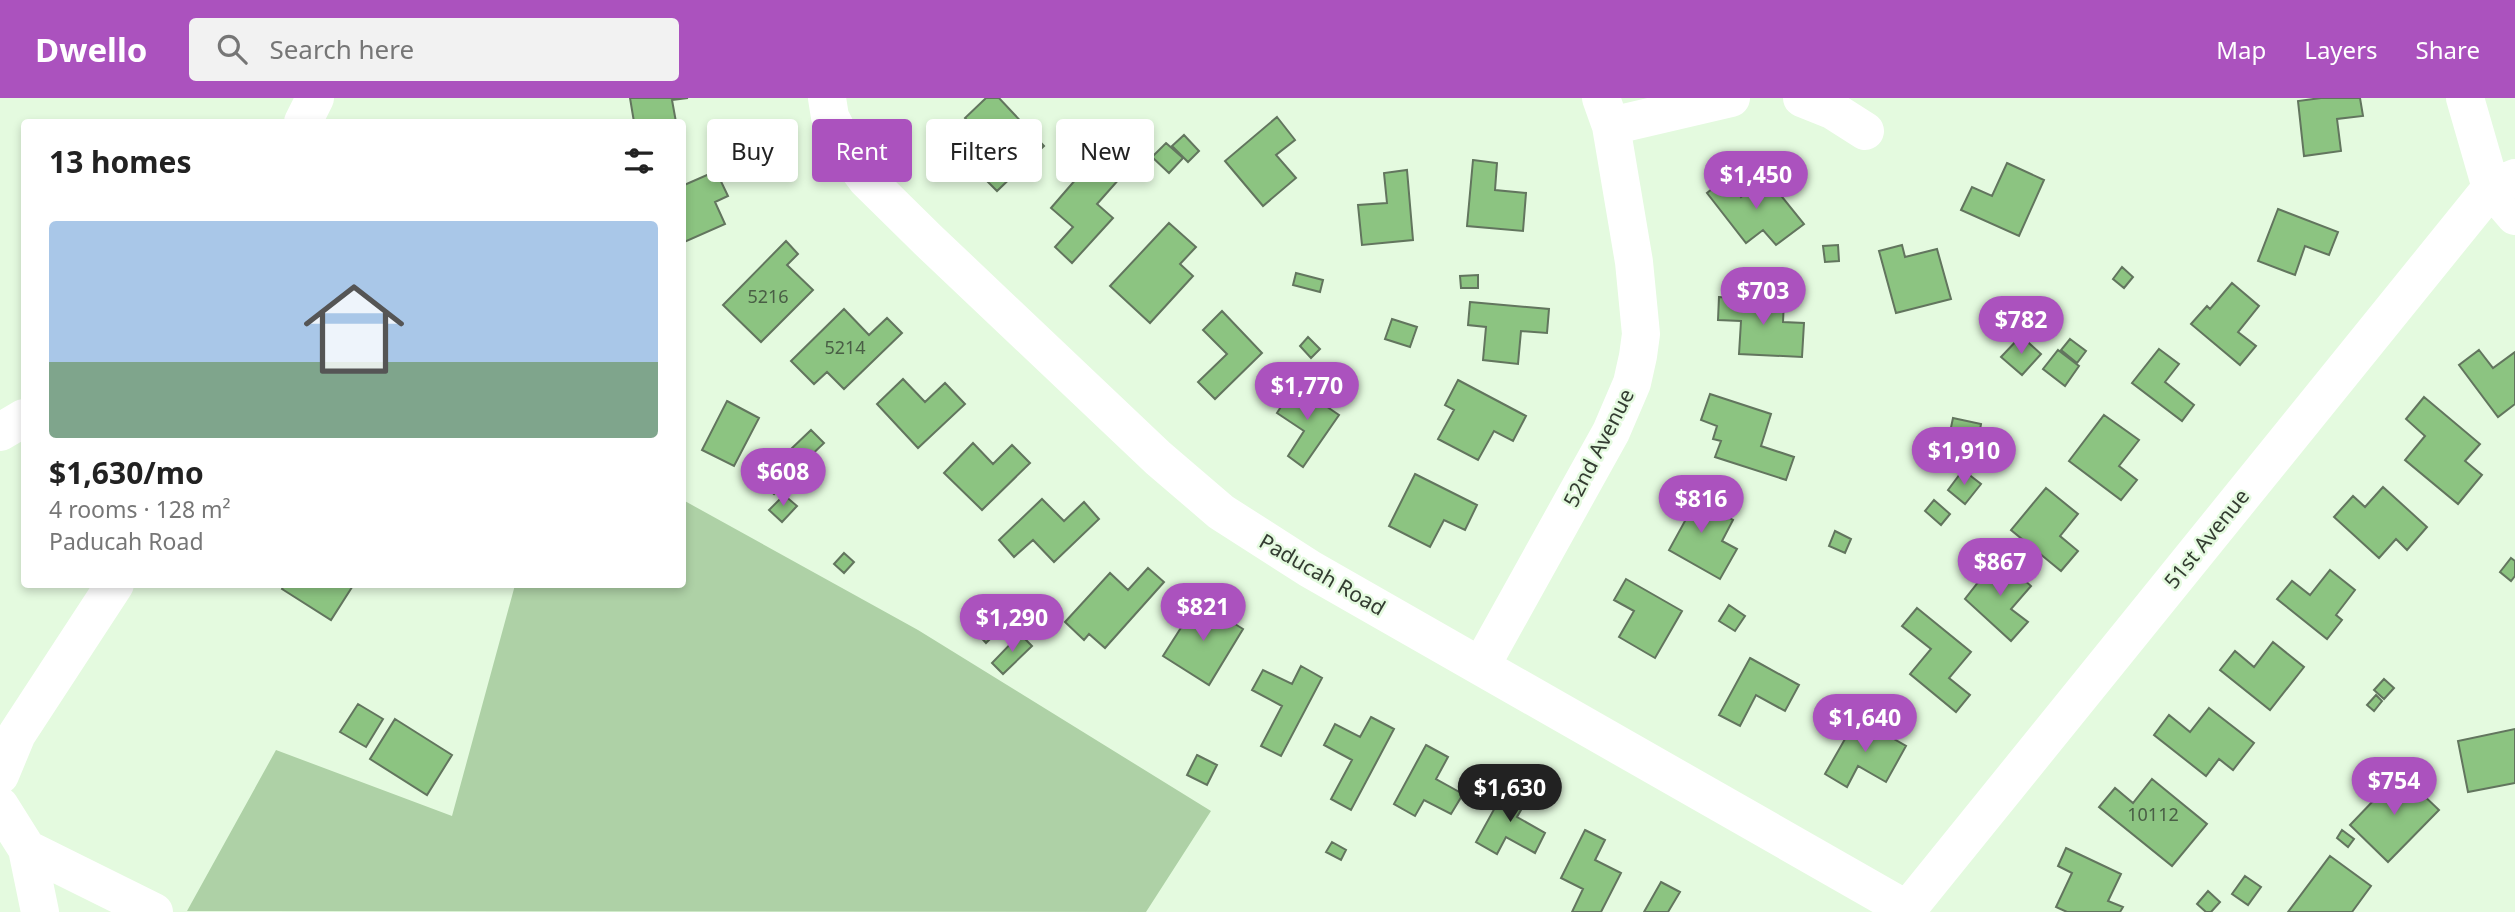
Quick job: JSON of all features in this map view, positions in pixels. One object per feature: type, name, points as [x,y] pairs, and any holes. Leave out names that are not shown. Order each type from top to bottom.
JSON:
[{"type":"street","points":[[304,119],[315,98]]},
{"type":"street","name":"52nd Avenue","points":[[1482,666],[1611,432],[1632,383],[1641,334],[1634,262],[1606,112],[1731,98]]},
{"type":"street","points":[[1802,98],[1832,110],[1865,131]]},
{"type":"street","points":[[2465,98],[2515,216]]},
{"type":"street","name":"Paducah Road","points":[[828,107],[840,139],[867,180],[1118,420],[1221,512],[1310,569],[1909,911]]},
{"type":"street","name":"51st Avenue","points":[[1909,911],[2503,183]]},
{"type":"street","points":[[0,432],[21,420]]},
{"type":"street","points":[[0,775],[17,734],[112,588]]},
{"type":"street","points":[[0,806],[27,849],[40,912]]},
{"type":"street","points":[[27,849],[153,912]]},
{"type":"green space","points":[[686,502],[918,630],[1211,811],[1146,912],[187,911],[276,750],[452,816],[514,588],[686,588]]},
{"type":"building","points":[[630,98],[688,98],[672,100],[675,119],[634,119]]},
{"type":"building","points":[[986,98],[999,98],[1019,119],[966,119]]},
{"type":"building","points":[[2360,98],[2363,116],[2337,119],[2341,151],[2304,156],[2298,101]]},
{"type":"building","points":[[1277,117],[1295,140],[1276,155],[1296,178],[1263,206],[1225,161]]},
{"type":"building","points":[[1184,135],[1199,151],[1188,162],[1172,146]]},
{"type":"building","points":[[1166,143],[1183,158],[1169,173],[1154,159],[1154,155]]},
{"type":"building","points":[[1473,160],[1497,163],[1495,190],[1526,193],[1523,231],[1467,226]]},
{"type":"building","points":[[2007,163],[2044,180],[2019,236],[1961,210],[1972,187],[1992,196]]},
{"type":"building","points":[[1407,170],[1413,240],[1362,245],[1358,205],[1387,203],[1384,173]]},
{"type":"building","points":[[707,175],[707,182],[721,182],[728,196],[715,202],[725,224],[686,241],[686,184]]},
{"type":"building","points":[[1766,177],[1804,224],[1776,245],[1763,230],[1746,243],[1707,193],[1726,178],[1741,197]]},
{"type":"building","points":[[988,182],[1006,182],[997,191]]},
{"type":"building","points":[[1074,182],[1116,182],[1097,204],[1113,218],[1072,263],[1055,247],[1073,227],[1051,208]]},
{"type":"building","points":[[2278,209],[2338,232],[2329,255],[2305,246],[2295,275],[2258,261]]},
{"type":"building","points":[[1169,223],[1196,247],[1180,264],[1193,276],[1150,323],[1110,286]]},
{"type":"building","points":[[786,241],[798,254],[787,265],[813,290],[761,342],[723,305]]},
{"type":"building","points":[[1838,245],[1839,261],[1825,262],[1823,246]]},
{"type":"building","points":[[1902,245],[1905,257],[1937,249],[1951,299],[1896,313],[1879,251]]},
{"type":"building","points":[[2122,267],[2133,277],[2124,288],[2113,279]]},
{"type":"building","points":[[1296,273],[1323,280],[1320,292],[1293,285]]},
{"type":"building","points":[[1478,275],[1478,288],[1461,288],[1460,276]]},
{"type":"building","points":[[2232,283],[2259,306],[2238,332],[2256,346],[2240,365],[2191,324],[2207,306],[2210,309]]},
{"type":"building","points":[[1719,297],[1784,301],[1783,322],[1804,323],[1802,357],[1739,354],[1741,321],[1718,320]]},
{"type":"building","points":[[1470,302],[1549,309],[1547,333],[1521,331],[1518,364],[1483,360],[1486,327],[1468,325]]},
{"type":"building","points":[[844,309],[869,335],[887,318],[902,333],[844,389],[827,372],[814,384],[791,361]]},
{"type":"building","points":[[1222,311],[1262,353],[1215,399],[1198,382],[1227,354],[1203,330]]},
{"type":"building","points":[[1392,319],[1417,327],[1410,347],[1385,339]]},
{"type":"building","points":[[2021,336],[2041,354],[2022,375],[2001,357]]},
{"type":"building","points":[[1308,337],[1320,349],[1311,358],[1300,346]]},
{"type":"building","points":[[2070,339],[2086,351],[2077,363],[2061,350]]},
{"type":"building","points":[[2159,349],[2179,364],[2165,382],[2194,405],[2182,421],[2132,383]]},
{"type":"building","points":[[2058,350],[2079,366],[2065,386],[2043,369]]},
{"type":"building","points":[[2479,350],[2493,368],[2515,352],[2515,404],[2498,417],[2459,365]]},
{"type":"building","points":[[903,379],[925,402],[945,383],[965,404],[918,448],[877,404]]},
{"type":"building","points":[[1458,380],[1526,416],[1513,441],[1494,431],[1478,460],[1438,439],[1454,410],[1445,405]]},
{"type":"building","points":[[1295,385],[1339,415],[1303,467],[1288,456],[1304,431],[1277,413]]},
{"type":"building","points":[[1710,394],[1771,414],[1761,446],[1794,457],[1786,480],[1715,457],[1721,441],[1713,439],[1717,426],[1701,420]]},
{"type":"building","points":[[2424,397],[2480,444],[2465,461],[2482,475],[2458,504],[2405,460],[2425,436],[2406,419]]},
{"type":"building","points":[[727,401],[759,418],[734,466],[702,450]]},
{"type":"building","points":[[2104,415],[2139,440],[2119,466],[2137,480],[2121,500],[2069,461]]},
{"type":"building","points":[[1953,418],[1981,424],[1978,442],[1949,437]]},
{"type":"building","points":[[811,430],[824,443],[804,462],[791,449]]},
{"type":"building","points":[[973,443],[993,464],[1012,445],[1030,463],[982,510],[944,473]]},
{"type":"building","points":[[778,470],[787,478],[774,494],[765,486]]},
{"type":"building","points":[[1963,470],[1981,484],[1965,504],[1948,490]]},
{"type":"building","points":[[1415,474],[1477,505],[1465,530],[1444,520],[1430,547],[1389,526]]},
{"type":"building","points":[[2383,487],[2427,527],[2407,550],[2396,539],[2379,558],[2334,517],[2353,496],[2365,507]]},
{"type":"building","points":[[2046,488],[2078,514],[2060,536],[2078,551],[2061,571],[2011,530]]},
{"type":"building","points":[[1677,489],[1733,520],[1722,541],[1737,549],[1720,579],[1669,550],[1685,521],[1665,510]]},
{"type":"building","points":[[784,495],[797,506],[782,522],[769,510]]},
{"type":"building","points":[[1042,499],[1064,521],[1084,502],[1099,519],[1054,562],[1033,540],[1014,557],[999,540]]},
{"type":"building","points":[[1934,500],[1950,514],[1941,525],[1925,511]]},
{"type":"building","points":[[1835,531],[1851,539],[1845,553],[1829,546]]},
{"type":"building","points":[[844,553],[854,562],[844,573],[834,564]]},
{"type":"building","points":[[1998,557],[2031,586],[2011,609],[2028,622],[2011,641],[1965,599]]},
{"type":"building","points":[[2511,558],[2515,561],[2515,576],[2511,581],[2500,572]]},
{"type":"building","points":[[1148,568],[1164,582],[1105,648],[1089,634],[1084,640],[1065,622],[1110,573],[1128,590]]},
{"type":"building","points":[[2330,570],[2355,590],[2336,615],[2342,620],[2327,639],[2277,599],[2292,581],[2310,595]]},
{"type":"building","points":[[1626,579],[1682,611],[1655,658],[1619,637],[1634,611],[1614,600]]},
{"type":"building","points":[[283,588],[351,588],[331,620]]},
{"type":"building","points":[[1198,601],[1243,629],[1209,685],[1163,656]]},
{"type":"building","points":[[1729,605],[1745,616],[1735,631],[1719,621]]},
{"type":"building","points":[[1917,608],[1971,652],[1949,678],[1970,695],[1956,712],[1910,674],[1931,649],[1902,626]]},
{"type":"building","points":[[989,622],[998,631],[986,643],[977,633]]},
{"type":"building","points":[[1020,634],[1032,646],[1003,674],[992,663]]},
{"type":"building","points":[[2273,642],[2304,667],[2270,710],[2220,670],[2235,651],[2254,667]]},
{"type":"building","points":[[1750,658],[1799,685],[1785,711],[1756,695],[1740,726],[1719,715]]},
{"type":"building","points":[[1301,666],[1322,678],[1281,756],[1261,746],[1282,706],[1252,690],[1263,670],[1292,684]]},
{"type":"building","points":[[2384,679],[2394,688],[2384,699],[2374,690]]},
{"type":"building","points":[[2376,695],[2382,701],[2374,711],[2367,705]]},
{"type":"building","points":[[358,704],[383,719],[366,747],[340,732]]},
{"type":"building","points":[[2209,708],[2254,743],[2233,770],[2219,759],[2206,776],[2154,735],[2169,715],[2190,732]]},
{"type":"building","points":[[1371,717],[1394,729],[1351,810],[1331,799],[1352,760],[1324,745],[1335,724],[1360,737]]},
{"type":"building","points":[[1857,718],[1906,746],[1886,782],[1858,766],[1847,787],[1825,774]]},
{"type":"building","points":[[395,719],[452,755],[427,795],[370,759]]},
{"type":"building","points":[[2515,729],[2515,783],[2468,792],[2458,741]]},
{"type":"building","points":[[1426,745],[1448,757],[1436,779],[1463,794],[1451,814],[1424,800],[1415,816],[1394,804]]},
{"type":"building","points":[[1197,755],[1217,765],[1207,785],[1187,775]]},
{"type":"building","points":[[2400,773],[2439,810],[2388,862],[2350,825]]},
{"type":"building","points":[[2152,779],[2207,824],[2172,866],[2099,807],[2115,788],[2133,803]]},
{"type":"building","points":[[1508,784],[1529,796],[1517,817],[1545,833],[1535,853],[1506,837],[1497,854],[1476,842]]},
{"type":"building","points":[[1585,830],[1605,840],[1595,860],[1621,873],[1601,912],[1572,912],[1583,889],[1561,878]]},
{"type":"building","points":[[2342,830],[2354,839],[2348,847],[2337,838]]},
{"type":"building","points":[[1332,842],[1346,850],[1341,860],[1326,852]]},
{"type":"building","points":[[2066,848],[2121,874],[2108,901],[2123,907],[2120,912],[2067,912],[2056,907],[2072,873],[2058,866]]},
{"type":"building","points":[[2330,856],[2371,886],[2352,912],[2288,912]]},
{"type":"building","points":[[2245,876],[2261,887],[2248,905],[2232,894]]},
{"type":"building","points":[[1661,882],[1680,892],[1668,912],[1644,912]]},
{"type":"building","points":[[2208,891],[2220,902],[2211,912],[2206,912],[2197,904]]}]
